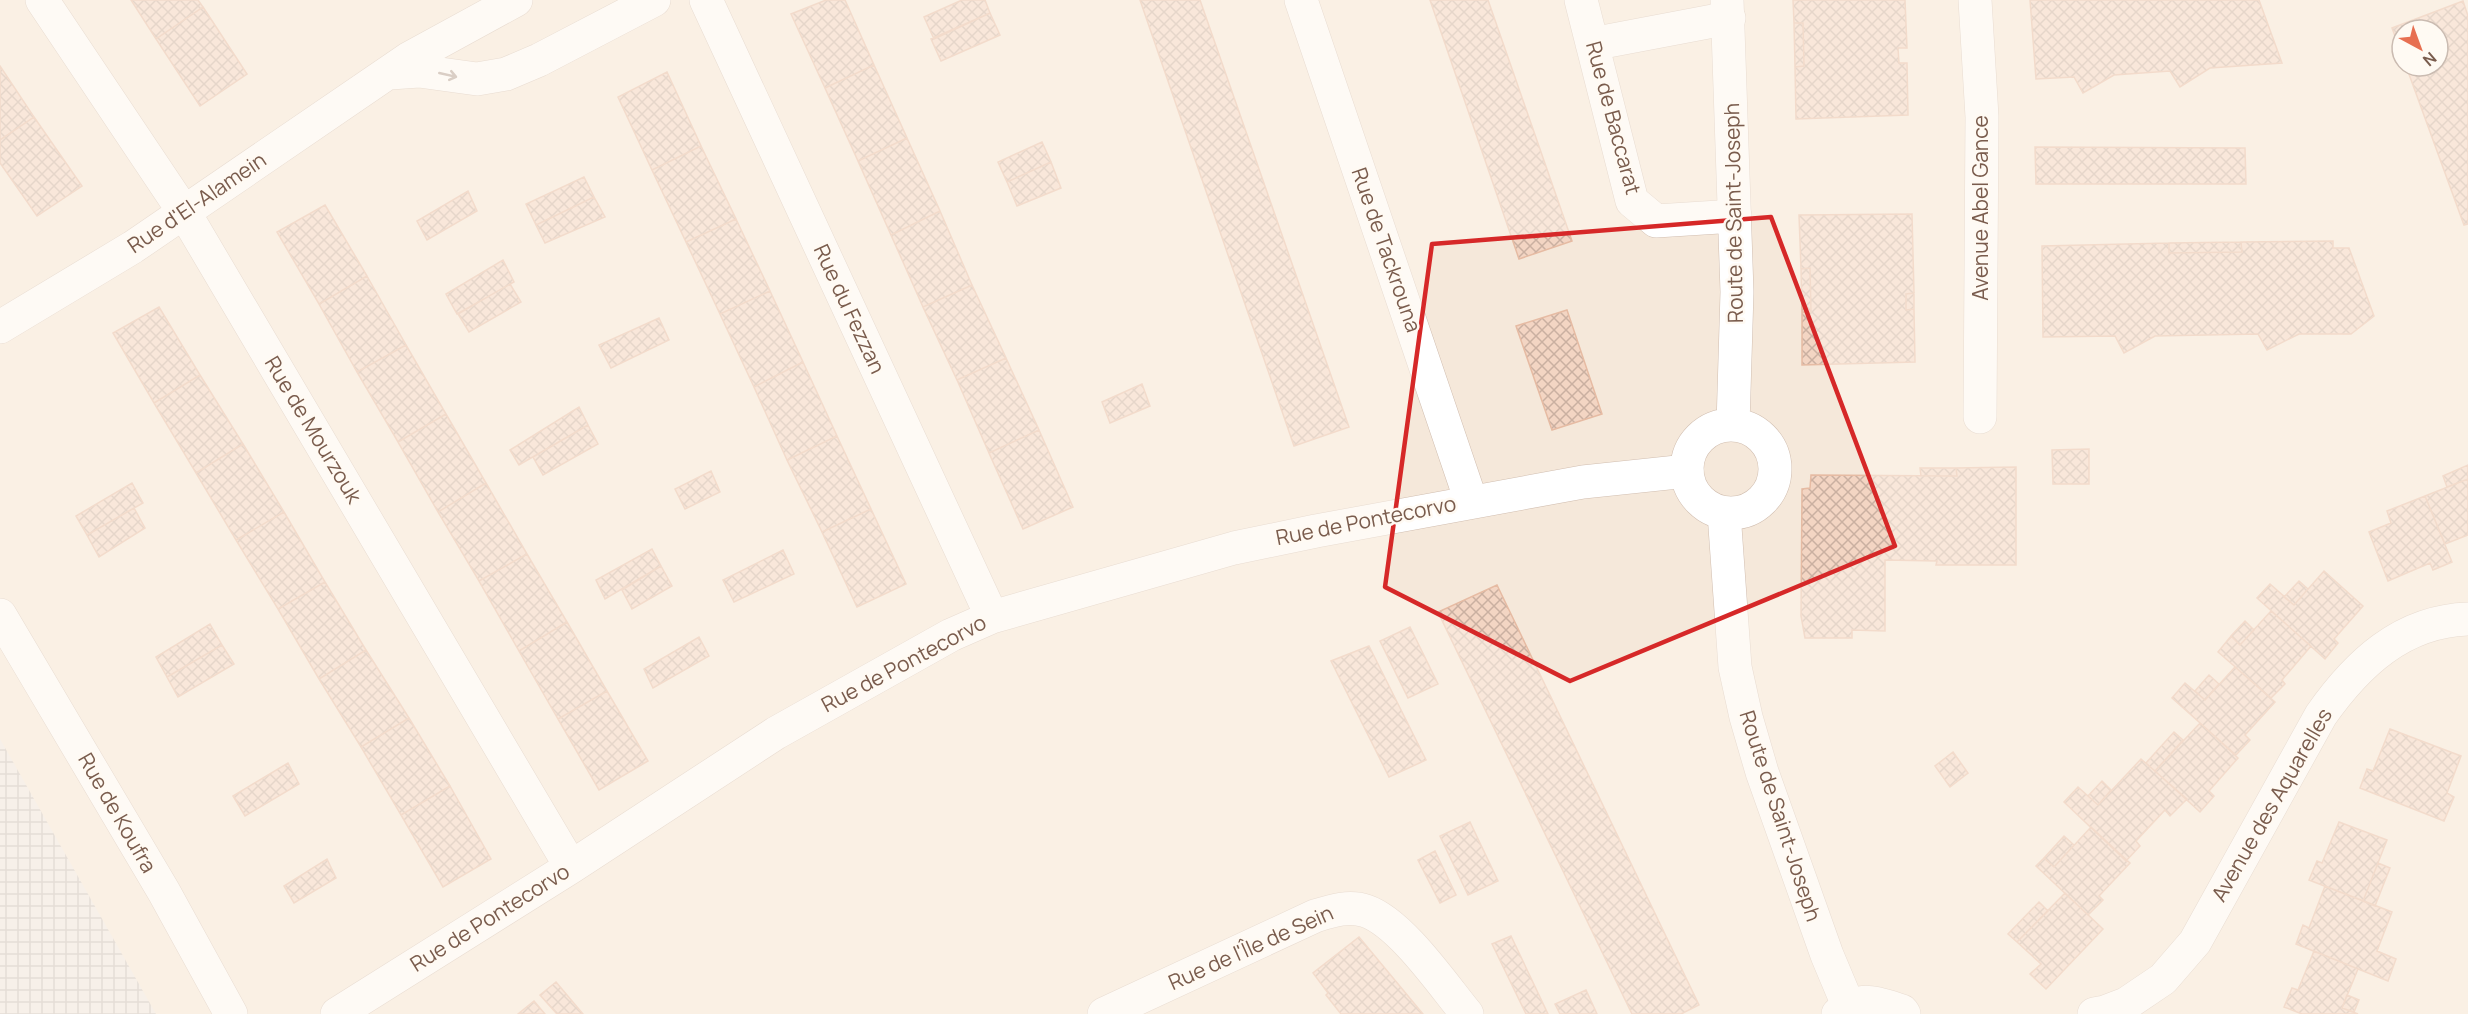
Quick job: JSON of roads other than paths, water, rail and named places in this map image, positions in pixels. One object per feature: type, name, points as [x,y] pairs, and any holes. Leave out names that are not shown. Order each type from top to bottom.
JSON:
[{"type":"street","name":"Rue de Mourzouk","points":[[42,0],[184,212],[571,867]]},
{"type":"street","name":"Rue d'El-Alamein","points":[[0,327],[133,247],[423,51],[516,0]]},
{"type":"street","points":[[390,73],[419,71],[477,80],[506,74],[539,60],[654,0]]},
{"type":"street","name":"Rue du Fezzan","points":[[706,0],[992,617]]},
{"type":"street","name":"Rue de Tackrouna","points":[[1301,0],[1471,501]]},
{"type":"street","name":"Rue de Baccarat","points":[[1581,0],[1632,201],[1656,220],[1735,216]]},
{"type":"street","name":"Avenue Abel Gance","points":[[1975,0],[1982,117],[1980,417]]},
{"type":"street","points":[[1592,44],[1728,9]]},
{"type":"street","name":"Route de Saint-Joseph","points":[[1728,9],[1737,292],[1733,425]]},
{"type":"street","points":[[1733,425],[1748,428],[1760,436],[1772,452],[1776,470],[1772,488],[1760,503],[1743,512],[1724,513],[1710,508],[1698,499],[1690,486],[1687,471],[1689,455],[1696,442],[1713,429],[1733,425]]},
{"type":"street","name":"Rue de Pontecorvo","points":[[337,1014],[571,867],[776,733],[951,635],[992,617],[1234,548],[1471,501],[1583,482],[1687,471]]},
{"type":"street","name":"Route de Saint-Joseph","points":[[1724,513],[1735,667],[1746,717],[1773,805],[1827,956],[1843,1010]]},
{"type":"street","name":"Rue de Koufra","points":[[0,615],[164,892],[231,1014]]},
{"type":"street","name":"Avenue des Aquarelles","points":[[2094,1014],[2126,1004],[2146,992],[2163,979],[2195,942],[2321,716],[2350,679],[2372,658],[2404,635],[2420,627],[2445,620],[2468,619]]},
{"type":"street","name":"Rue de l'Île de Sein","points":[[1104,1014],[1315,916],[1343,908],[1365,910],[1389,924],[1467,1014]]},
{"type":"street","points":[[1843,1010],[1876,1001],[1902,1011],[1904,1014]]}]
